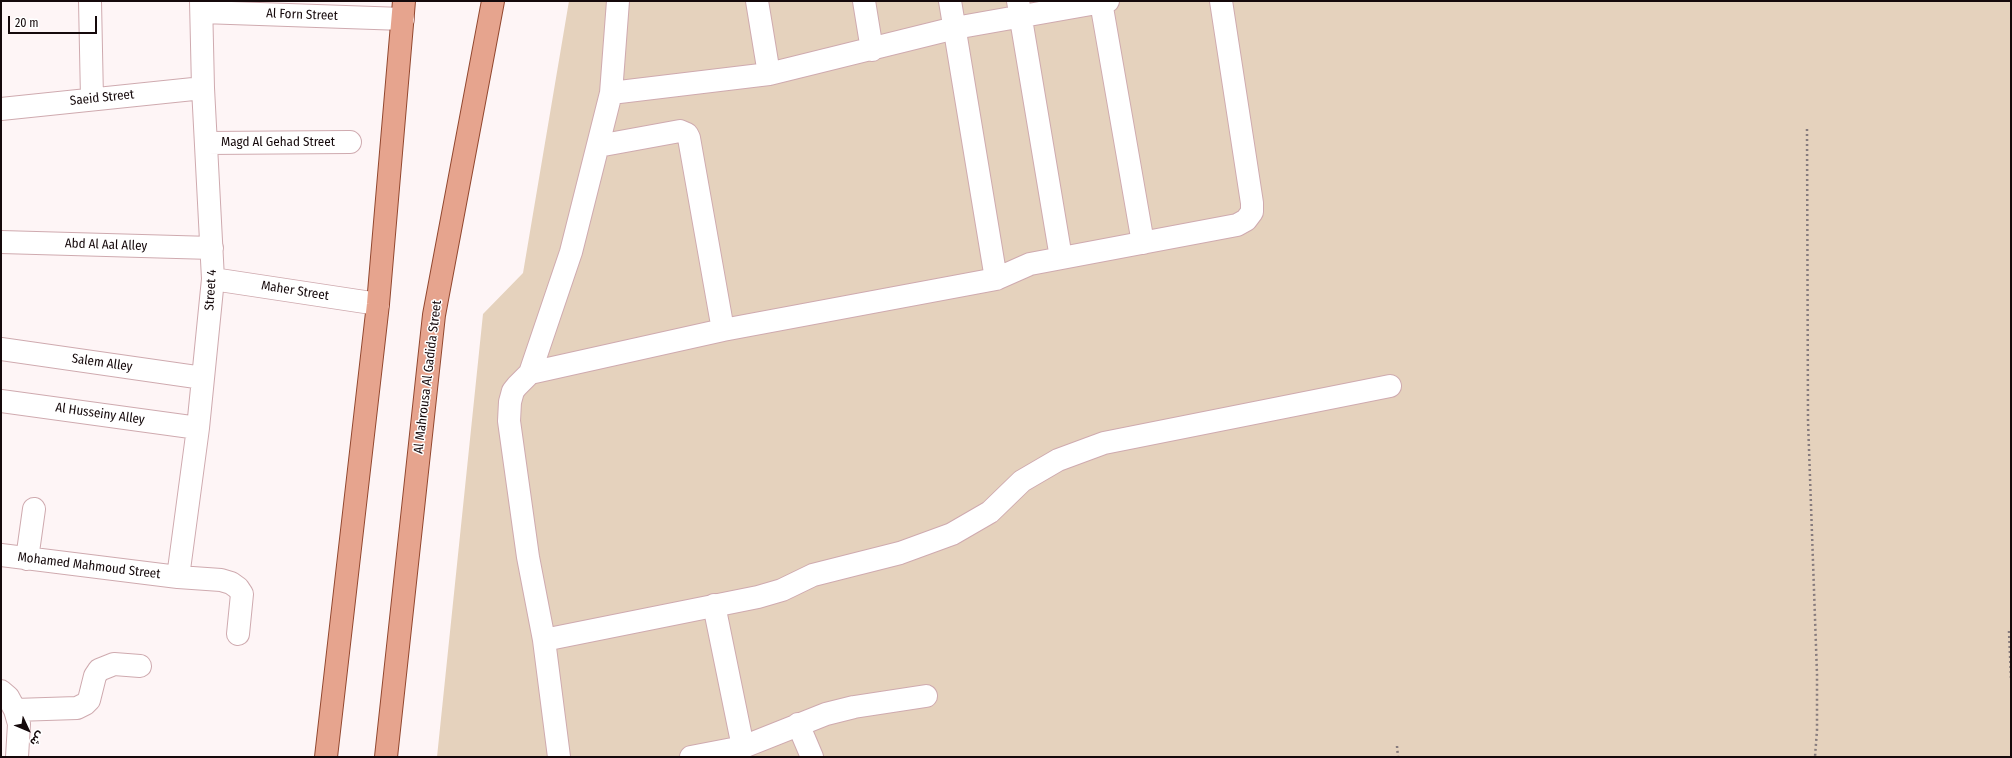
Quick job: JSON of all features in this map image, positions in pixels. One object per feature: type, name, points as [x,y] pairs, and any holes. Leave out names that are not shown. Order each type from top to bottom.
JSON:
[{"type":"main road","name":"Al Mahrousa Al Gadida Street","points":[[386,757],[434,315],[493,1]]},
{"type":"main road","points":[[326,757],[378,304],[403,10]]},
{"type":"street","points":[[90,1],[92,99]]},
{"type":"street","points":[[559,757],[544,640],[528,557],[509,421],[510,402],[513,391],[530,373],[572,252],[611,93],[618,1]]},
{"type":"street","points":[[756,1],[769,74]]},
{"type":"street","points":[[864,1],[872,50]]},
{"type":"street","points":[[950,1],[996,279]]},
{"type":"street","points":[[530,373],[723,330],[996,279],[1030,264],[1237,225],[1246,220],[1252,212],[1252,203],[1221,1]]},
{"type":"street","points":[[611,93],[769,74],[872,50],[1019,9],[1105,2],[1143,242]]},
{"type":"street","name":"Al Forn Street","points":[[202,6],[403,10]]},
{"type":"street","name":"Street 4","points":[[178,577],[198,428],[213,278],[203,88],[202,6]]},
{"type":"street","points":[[1019,9],[1061,258]]},
{"type":"street","name":"Saeid Street","points":[[1,109],[203,88]]},
{"type":"street","points":[[598,146],[680,131],[687,134],[690,138],[723,330]]},
{"type":"street","name":"Magd Al Gehad Street","points":[[206,143],[350,142]]},
{"type":"street","name":"Abd Al Aal Alley","points":[[1,242],[212,248]]},
{"type":"street","name":"Maher Street","points":[[213,278],[378,304]]},
{"type":"street","name":"Salem Alley","points":[[1,349],[203,378]]},
{"type":"street","points":[[544,640],[776,592],[813,575],[900,553],[952,534],[990,512],[1022,481],[1058,460],[1104,443],[1390,386]]},
{"type":"street","name":"Al Husseiny Alley","points":[[1,401],[198,428]]},
{"type":"street","points":[[27,558],[34,510]]},
{"type":"street","name":"Mohamed Mahmoud Street","points":[[1,555],[178,577],[221,580],[230,583],[238,588],[242,594],[238,634]]},
{"type":"street","points":[[714,605],[743,747]]},
{"type":"street","points":[[15,710],[77,708],[89,700],[95,676],[99,670],[114,664],[140,666]]},
{"type":"street","points":[[1,691],[8,696],[15,710],[19,724],[17,757]]},
{"type":"street","points":[[691,757],[743,747],[826,714],[854,707],[926,696]]},
{"type":"street","points":[[798,724],[812,757]]},
{"type":"path","points":[[1807,129],[1808,421],[1817,674],[1817,730],[1815,757]]},
{"type":"path","points":[[2009,631],[2011,679]]},
{"type":"path","points":[[1397,746],[1398,757]]},
{"type":"shaded area","points":[[569,1],[2011,1],[2011,757],[437,757],[483,314],[523,273]]}]
